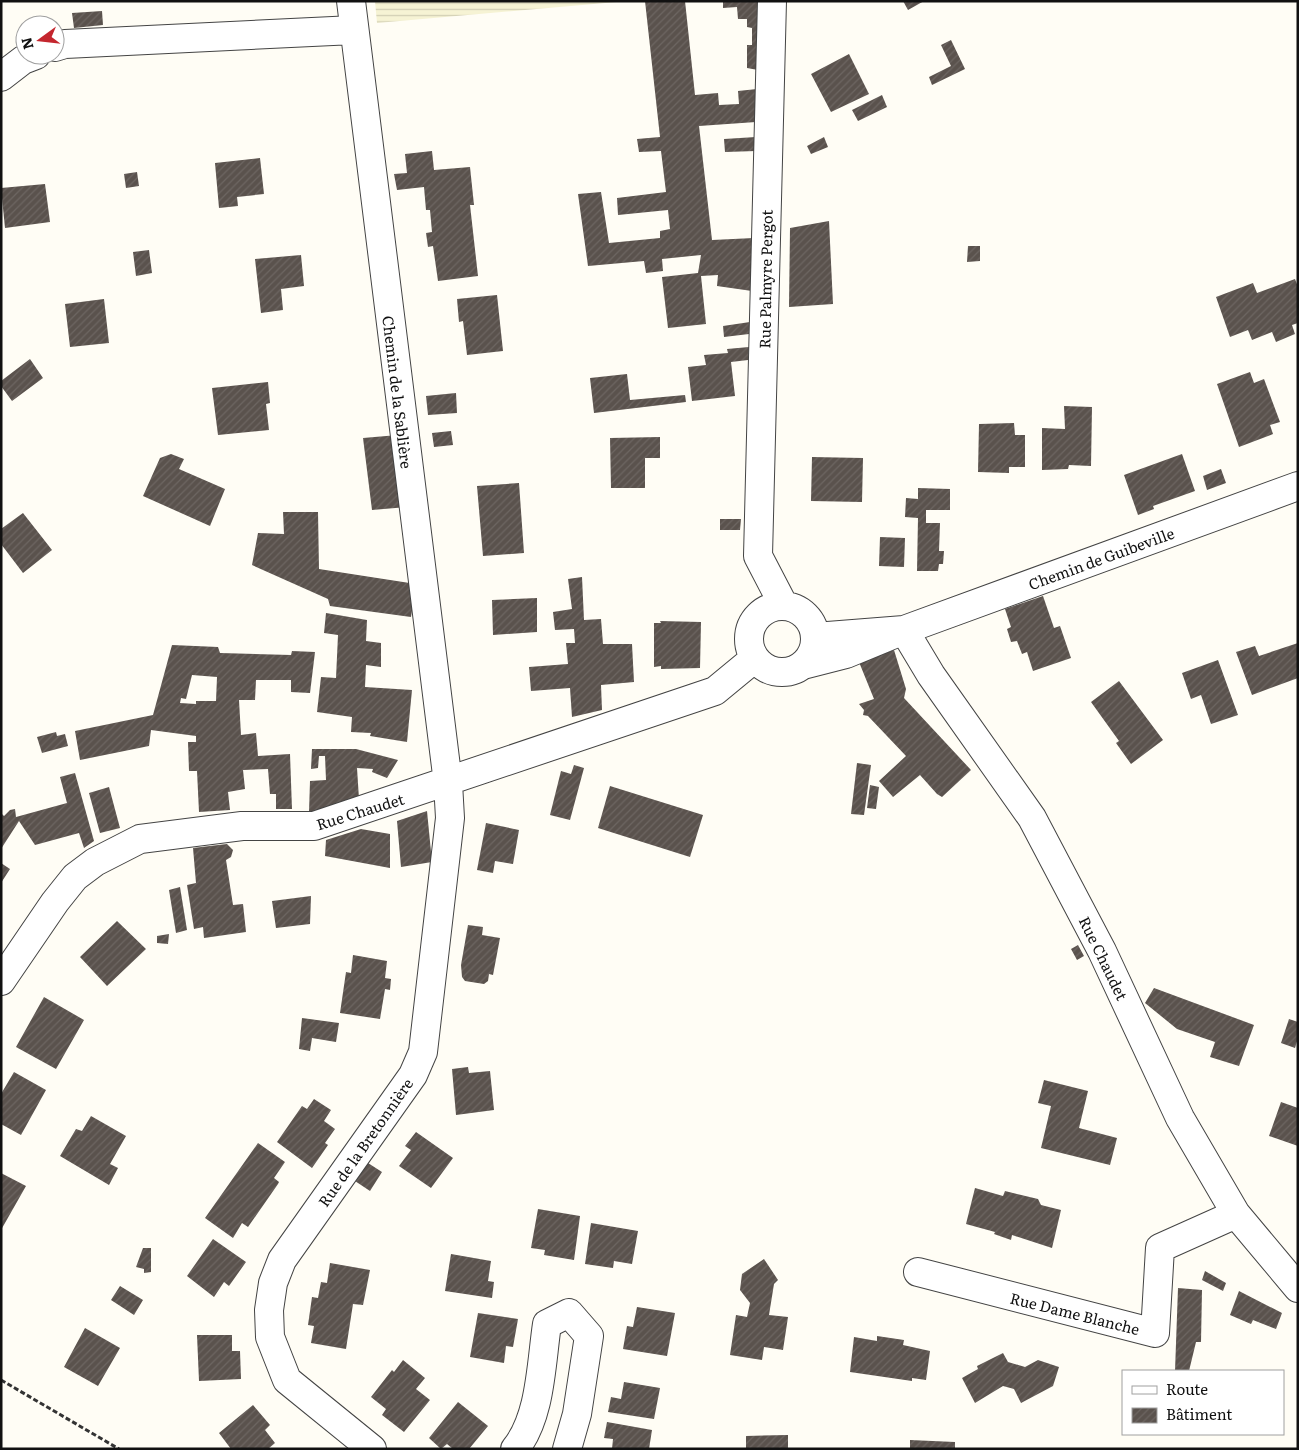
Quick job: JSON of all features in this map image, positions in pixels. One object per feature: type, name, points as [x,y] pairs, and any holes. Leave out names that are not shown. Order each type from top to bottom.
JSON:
[{"type":"street","name":"Chemin de la Sablière","points":[[351,1],[448,783]]},
{"type":"street","name":"Rue Palmyre Pergot","points":[[756,618],[754,602],[758,556],[772,1]]},
{"type":"street","points":[[65,44],[354,30]]},
{"type":"street","points":[[1,77],[17,65]]},
{"type":"street","name":"Chemin de Guibeville","points":[[904,630],[1298,486]]},
{"type":"street","name":"Rue Palmyre Pergot","points":[[758,556],[784,606]]},
{"type":"street","points":[[803,665],[812,652],[815,637],[809,619],[793,608],[784,606],[774,607],[756,618],[749,638],[755,658],[762,666],[777,672],[793,671],[803,665],[846,654],[904,630]]},
{"type":"street","points":[[815,637],[904,630]]},
{"type":"street","name":"Rue Chaudet","points":[[904,630],[931,675],[1032,818],[1102,951],[1180,1118],[1236,1214],[1298,1288]]},
{"type":"street","name":"Rue Chaudet","points":[[1,981],[55,902],[75,877],[95,862],[140,840],[242,826],[314,826],[448,783],[716,691],[755,658]]},
{"type":"street","name":"Rue de la Bretonnière","points":[[372,1449],[287,1380],[270,1337],[269,1310],[273,1283],[282,1260],[413,1075],[423,1052],[450,818],[448,783]]},
{"type":"street","name":"Rue Dame Blanche","points":[[918,1272],[1155,1333],[1160,1248],[1236,1214]]},
{"type":"street","points":[[515,1449],[532,1420],[547,1324],[569,1313],[589,1336],[577,1414],[567,1449]]},
{"type":"path","points":[[1,1380],[119,1449]]},
{"type":"shaded area","points":[[375,1],[628,1],[377,23]]},
{"type":"building","points":[[645,1],[685,1],[695,95],[718,93],[719,105],[739,104],[738,91],[757,89],[756,122],[699,126],[712,240],[754,238],[752,291],[717,286],[718,275],[701,276],[706,324],[668,328],[662,277],[698,273],[701,255],[662,259],[663,271],[646,273],[644,261],[588,266],[578,194],[601,192],[609,243],[660,238],[660,231],[670,229],[668,210],[618,215],[617,198],[666,192],[661,151],[639,152],[637,139],[660,137]]},
{"type":"building","points":[[723,1],[759,1],[758,70],[747,68],[747,45],[752,45],[752,28],[747,27],[747,19],[738,19],[737,7],[723,8]]},
{"type":"building","points":[[903,1],[924,1],[908,10]]},
{"type":"building","points":[[102,11],[103,25],[74,28],[72,13]]},
{"type":"building","points":[[951,40],[965,69],[932,85],[929,77],[951,66],[941,45]]},
{"type":"building","points":[[849,54],[869,94],[831,112],[811,74]]},
{"type":"building","points":[[882,95],[887,107],[858,121],[852,110]]},
{"type":"building","points":[[756,137],[756,151],[725,152],[724,139]]},
{"type":"building","points":[[824,137],[828,147],[811,154],[807,146]]},
{"type":"building","points":[[432,151],[434,170],[470,167],[474,205],[470,205],[478,276],[438,281],[433,246],[428,247],[426,233],[432,232],[430,210],[426,210],[424,187],[397,190],[394,174],[407,173],[405,154]]},
{"type":"building","points":[[260,158],[264,194],[237,197],[238,206],[219,208],[215,163]]},
{"type":"building","points":[[137,172],[139,186],[126,188],[124,174]]},
{"type":"building","points":[[45,184],[50,222],[5,228],[1,188]]},
{"type":"building","points":[[829,221],[833,304],[789,307],[790,228]]},
{"type":"building","points":[[968,246],[980,246],[980,261],[967,262]]},
{"type":"building","points":[[149,250],[152,273],[136,276],[133,252]]},
{"type":"building","points":[[301,255],[304,286],[281,289],[283,310],[261,313],[255,259]]},
{"type":"building","points":[[1295,279],[1298,287],[1298,323],[1292,325],[1295,334],[1276,342],[1272,332],[1252,340],[1248,330],[1230,337],[1216,297],[1253,283],[1257,293]]},
{"type":"building","points":[[497,295],[503,351],[467,355],[463,321],[459,322],[457,299]]},
{"type":"building","points":[[104,299],[109,343],[70,347],[65,304]]},
{"type":"building","points":[[750,322],[749,334],[724,337],[723,326]]},
{"type":"building","points":[[749,347],[748,360],[731,362],[735,396],[692,401],[688,367],[706,365],[704,355],[728,353],[727,349]]},
{"type":"building","points":[[30,359],[43,378],[12,401],[1,386],[1,381]]},
{"type":"building","points":[[1250,372],[1254,383],[1264,379],[1280,422],[1270,425],[1273,434],[1239,447],[1217,384]]},
{"type":"building","points":[[627,374],[630,400],[685,395],[686,402],[594,413],[590,378]]},
{"type":"building","points":[[268,382],[270,403],[266,404],[269,430],[218,435],[212,388]]},
{"type":"building","points":[[456,393],[457,413],[428,415],[426,396]]},
{"type":"building","points":[[1064,406],[1092,407],[1091,466],[1069,465],[1068,469],[1042,470],[1042,428],[1065,429]]},
{"type":"building","points":[[1014,423],[1015,435],[1025,435],[1025,467],[1009,467],[1009,473],[978,472],[979,424]]},
{"type":"building","points":[[451,431],[453,445],[434,447],[432,433]]},
{"type":"building","points":[[398,435],[407,507],[372,510],[363,438]]},
{"type":"building","points":[[660,437],[660,458],[645,458],[645,488],[611,488],[610,438]]},
{"type":"building","points":[[171,454],[184,459],[179,469],[225,489],[210,526],[143,496],[160,458]]},
{"type":"building","points":[[1182,454],[1195,491],[1153,506],[1154,509],[1138,515],[1124,475]]},
{"type":"building","points":[[812,457],[863,458],[862,502],[811,501]]},
{"type":"building","points":[[1221,469],[1226,483],[1207,490],[1203,476]]},
{"type":"building","points":[[519,483],[524,553],[483,556],[477,486]]},
{"type":"building","points":[[918,488],[950,489],[950,510],[926,510],[926,523],[940,523],[939,551],[944,551],[943,564],[939,564],[938,571],[917,571],[918,518],[905,517],[906,498],[918,499]]},
{"type":"building","points":[[283,512],[318,512],[319,569],[416,584],[411,617],[330,606],[328,599],[252,565],[258,533],[284,534]]},
{"type":"building","points":[[23,513],[52,550],[23,573],[1,544],[1,529]]},
{"type":"building","points":[[720,519],[741,519],[740,530],[720,530]]},
{"type":"building","points":[[880,537],[905,538],[904,567],[879,566]]},
{"type":"building","points":[[582,577],[584,620],[601,619],[603,644],[632,644],[634,682],[601,685],[602,710],[572,717],[570,688],[531,691],[529,667],[568,664],[566,643],[575,643],[574,629],[555,630],[553,612],[572,609],[568,579]]},
{"type":"building","points":[[1043,596],[1054,628],[1060,626],[1071,658],[1033,671],[1027,652],[1022,654],[1017,641],[1011,642],[1007,629],[1011,627],[1005,609]]},
{"type":"building","points":[[537,598],[537,632],[493,635],[492,600]]},
{"type":"building","points":[[326,613],[367,620],[366,641],[381,643],[381,667],[366,665],[365,687],[412,690],[407,742],[370,736],[371,733],[351,732],[352,717],[317,712],[321,677],[336,678],[338,635],[324,633]]},
{"type":"building","points":[[660,621],[701,622],[700,668],[661,669],[661,666],[654,667],[654,623],[661,623]]},
{"type":"building","points":[[1298,643],[1298,678],[1252,695],[1236,652],[1255,646],[1259,656]]},
{"type":"building","points":[[172,645],[218,647],[220,653],[291,655],[292,651],[315,652],[310,693],[291,692],[291,680],[256,680],[255,700],[239,700],[241,735],[256,733],[258,756],[290,754],[292,809],[276,809],[276,794],[270,794],[268,769],[243,770],[245,789],[228,792],[230,810],[199,812],[197,771],[189,771],[188,742],[196,742],[196,736],[151,730],[149,746],[80,760],[75,731],[153,715]],"holes":[[[192,675],[217,677],[216,701],[196,701],[196,704],[180,703],[181,698],[186,699]]]},
{"type":"building","points":[[894,650],[906,689],[904,698],[971,770],[942,797],[920,775],[893,797],[879,781],[906,756],[868,716],[863,715],[864,710],[859,704],[874,699],[859,662]]},
{"type":"building","points":[[1218,660],[1238,715],[1211,724],[1201,695],[1191,699],[1182,673]]},
{"type":"building","points":[[1119,681],[1163,740],[1131,764],[1116,743],[1119,741],[1091,702]]},
{"type":"building","points":[[56,732],[57,736],[65,734],[68,746],[42,753],[37,737]]},
{"type":"building","points":[[312,749],[356,749],[398,760],[387,778],[372,772],[373,769],[357,768],[359,799],[329,809],[309,812],[310,781],[326,780],[325,756],[319,756],[318,768],[311,769]]},
{"type":"building","points":[[857,763],[871,765],[864,815],[851,814]]},
{"type":"building","points":[[574,765],[584,768],[570,820],[550,815],[561,771],[571,774]]},
{"type":"building","points":[[75,773],[94,841],[84,848],[79,833],[35,845],[19,821],[1,849],[1,813],[4,816],[10,810],[15,809],[16,817],[67,803],[60,777]]},
{"type":"building","points":[[870,785],[879,787],[876,809],[867,808]]},
{"type":"building","points":[[610,786],[703,815],[690,857],[598,828]]},
{"type":"building","points":[[109,787],[120,828],[100,833],[89,793]]},
{"type":"building","points":[[427,811],[432,862],[401,867],[397,821]]},
{"type":"building","points":[[486,823],[519,830],[513,864],[495,861],[493,873],[477,870]]},
{"type":"building","points":[[361,829],[390,834],[390,868],[325,856],[326,840]]},
{"type":"building","points":[[227,844],[233,850],[231,857],[226,860],[233,905],[243,904],[246,932],[204,938],[203,927],[194,929],[187,885],[196,883],[193,848]]},
{"type":"building","points":[[1,863],[10,869],[1,883]]},
{"type":"building","points":[[180,887],[187,930],[176,933],[169,890]]},
{"type":"building","points":[[311,896],[310,924],[276,928],[272,901]]},
{"type":"building","points":[[117,921],[146,949],[107,986],[80,957]]},
{"type":"building","points":[[468,925],[483,927],[482,935],[500,938],[493,975],[489,974],[488,981],[484,984],[465,981],[462,977],[461,965]]},
{"type":"building","points":[[169,934],[168,944],[157,943],[157,936]]},
{"type":"building","points":[[1078,945],[1084,956],[1077,960],[1071,949]]},
{"type":"building","points":[[353,955],[387,961],[385,978],[391,979],[390,990],[385,989],[380,1019],[340,1013],[346,972],[351,973]]},
{"type":"building","points":[[1154,988],[1254,1025],[1239,1066],[1210,1057],[1215,1042],[1177,1029],[1145,1003]]},
{"type":"building","points":[[44,997],[84,1020],[56,1069],[16,1047]]},
{"type":"building","points":[[302,1018],[339,1023],[336,1042],[312,1038],[310,1051],[299,1049]]},
{"type":"building","points":[[1289,1019],[1298,1022],[1298,1038],[1295,1048],[1281,1043]]},
{"type":"building","points":[[468,1067],[469,1073],[490,1071],[494,1110],[456,1115],[452,1069]]},
{"type":"building","points":[[14,1072],[46,1090],[21,1135],[1,1124],[1,1094]]},
{"type":"building","points":[[1044,1080],[1088,1091],[1079,1128],[1117,1138],[1110,1165],[1041,1148],[1051,1106],[1038,1103]]},
{"type":"building","points":[[314,1099],[331,1110],[324,1121],[335,1129],[325,1143],[328,1145],[312,1168],[277,1142],[302,1106],[307,1109]]},
{"type":"building","points":[[1281,1102],[1298,1108],[1298,1146],[1269,1136]]},
{"type":"building","points":[[91,1116],[126,1136],[110,1164],[118,1168],[109,1185],[60,1156],[76,1129],[82,1131]]},
{"type":"building","points":[[416,1132],[453,1158],[431,1188],[399,1166],[411,1150],[405,1146]]},
{"type":"building","points":[[258,1143],[285,1162],[274,1178],[279,1182],[278,1184],[248,1227],[242,1223],[233,1238],[205,1218]]},
{"type":"building","points":[[368,1163],[382,1172],[370,1191],[355,1181]]},
{"type":"building","points":[[1,1173],[26,1186],[1,1230]]},
{"type":"building","points":[[975,1188],[1003,1196],[1005,1191],[1038,1199],[1041,1205],[1061,1210],[1052,1248],[1012,1235],[1011,1240],[994,1234],[995,1232],[966,1224]]},
{"type":"building","points":[[538,1209],[580,1216],[574,1260],[544,1255],[545,1250],[531,1248]]},
{"type":"building","points":[[591,1223],[638,1231],[632,1264],[614,1261],[613,1268],[585,1264]]},
{"type":"building","points":[[213,1239],[246,1262],[229,1286],[224,1282],[214,1297],[187,1276]]},
{"type":"building","points":[[143,1248],[151,1248],[151,1272],[144,1273],[144,1269],[136,1267]]},
{"type":"building","points":[[451,1254],[491,1261],[488,1281],[494,1282],[492,1298],[445,1291]]},
{"type":"building","points":[[764,1259],[778,1280],[774,1284],[769,1315],[788,1317],[783,1350],[764,1347],[762,1360],[730,1355],[736,1315],[747,1317],[750,1303],[740,1290],[742,1274]]},
{"type":"building","points":[[330,1263],[370,1270],[363,1305],[353,1304],[346,1349],[311,1343],[314,1326],[308,1325],[312,1297],[318,1298],[321,1282],[327,1283]]},
{"type":"building","points":[[1205,1271],[1226,1283],[1223,1291],[1202,1280]]},
{"type":"building","points":[[120,1286],[143,1300],[134,1315],[111,1300]]},
{"type":"building","points":[[1178,1288],[1202,1290],[1201,1342],[1196,1342],[1189,1370],[1175,1370]]},
{"type":"building","points":[[1239,1291],[1282,1313],[1276,1329],[1253,1320],[1251,1324],[1230,1315]]},
{"type":"building","points":[[637,1307],[675,1313],[667,1356],[623,1349],[627,1326],[633,1327]]},
{"type":"building","points":[[478,1313],[518,1319],[513,1347],[506,1346],[504,1363],[470,1357]]},
{"type":"building","points":[[85,1328],[120,1348],[98,1386],[64,1367]]},
{"type":"building","points":[[197,1335],[232,1335],[232,1351],[240,1351],[241,1379],[199,1381]]},
{"type":"building","points":[[877,1336],[904,1340],[903,1345],[930,1351],[926,1380],[912,1378],[912,1381],[850,1372],[854,1337],[877,1341]]},
{"type":"building","points":[[1003,1353],[1008,1362],[1025,1367],[1038,1360],[1059,1367],[1053,1386],[1021,1403],[1014,1389],[1003,1386],[975,1403],[962,1378],[978,1369],[977,1366]]},
{"type":"building","points":[[403,1360],[425,1378],[416,1389],[430,1400],[404,1432],[382,1415],[386,1409],[371,1397],[392,1370],[394,1372]]},
{"type":"building","points":[[624,1382],[660,1388],[654,1419],[608,1412],[611,1397],[621,1399]]},
{"type":"building","points":[[458,1402],[488,1426],[469,1449],[453,1449],[447,1444],[441,1449],[429,1438]]},
{"type":"building","points":[[253,1405],[270,1425],[265,1430],[275,1443],[268,1449],[231,1449],[219,1433]]},
{"type":"building","points":[[607,1422],[652,1430],[649,1449],[612,1449],[613,1439],[604,1438]]},
{"type":"building","points":[[788,1435],[788,1449],[746,1449],[746,1436]]},
{"type":"building","points":[[910,1440],[955,1442],[955,1449],[910,1449]]}]
